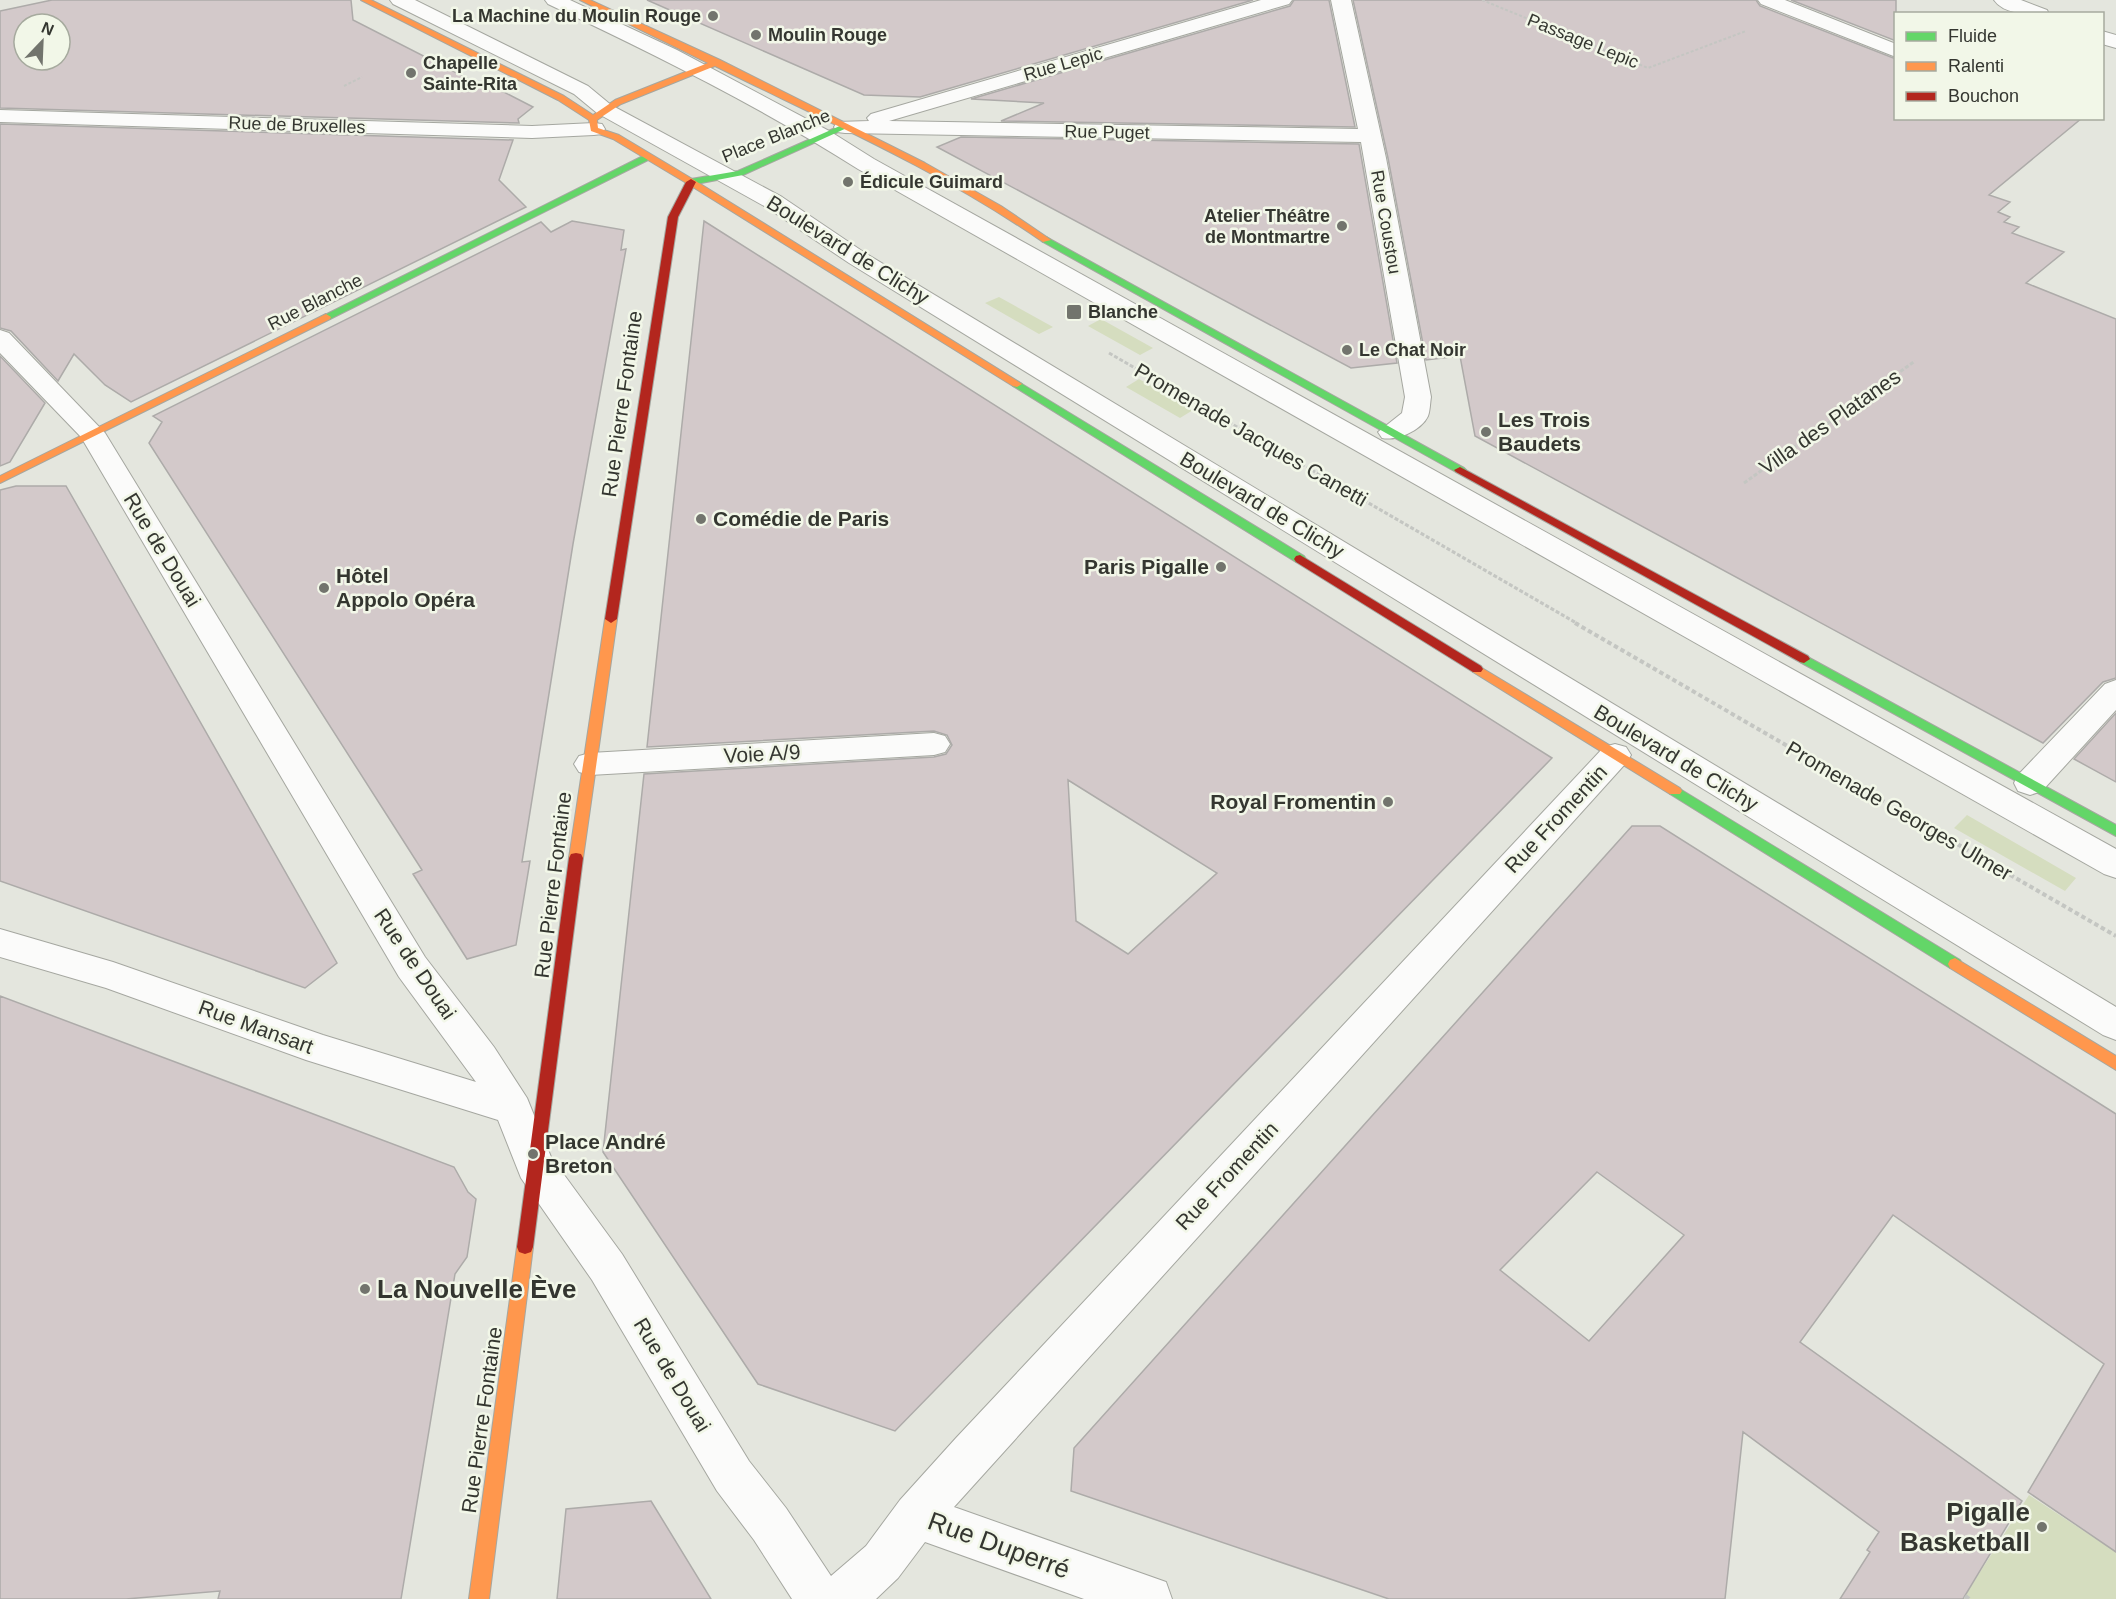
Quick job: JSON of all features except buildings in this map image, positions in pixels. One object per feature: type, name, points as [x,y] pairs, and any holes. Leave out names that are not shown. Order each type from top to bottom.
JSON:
[{"type":"main road","name":"Boulevard de Clichy","points":[[365,0],[561,98],[597,119]]},
{"type":"main road","points":[[584,0],[708,66]]},
{"type":"main road","points":[[691,183],[616,137],[597,119],[708,66]]},
{"type":"main road","points":[[834,132],[899,152],[1006,211],[1054,246],[2116,831]]},
{"type":"main road","name":"Place Blanche","points":[[691,183],[727,176],[834,132]]},
{"type":"main road","name":"Rue Blanche","points":[[0,480],[647,157]]},
{"type":"main road","name":"Boulevard de Clichy","points":[[691,183],[2116,1064]]},
{"type":"main road","name":"Rue Pierre Fontaine","points":[[479,1599],[590,764],[672,217],[691,183]]},
{"type":"street","name":"Boulevard de Clichy","points":[[400,0],[581,90],[597,119],[727,176],[774,202],[857,258],[2116,1025]]},
{"type":"street","points":[[555,0],[708,66],[834,132],[866,164],[2116,865]]},
{"type":"street","name":"Rue Lepic","points":[[834,132],[1282,0]]},
{"type":"street","name":"Rue Coustou","points":[[1341,0],[1370,136],[1419,397],[1415,416],[1391,432]]},
{"type":"street","points":[[1768,0],[1894,50]]},
{"type":"street","points":[[2004,0],[2035,12]]},
{"type":"street","name":"Rue de Bruxelles","points":[[0,116],[532,132],[597,119]]},
{"type":"street","name":"Rue Puget","points":[[834,132],[1370,136]]},
{"type":"street","name":"Rue de Douai","points":[[0,338],[92,433],[412,967],[481,1058],[513,1109],[535,1166],[607,1267],[733,1476],[770,1524],[819,1599]]},
{"type":"street","points":[[2030,783],[2116,691]]},
{"type":"street","name":"Voie A/9","points":[[590,764],[934,744]]},
{"type":"street","name":"Rue Fromentin","points":[[841,1599],[882,1562],[916,1516],[1615,755]]},
{"type":"street","name":"Rue Mansart","points":[[0,943],[113,975],[319,1049],[513,1109]]},
{"type":"street","name":"Rue Duperré","points":[[916,1516],[1149,1599]]},
{"type":"path","name":"Passage Lepic","points":[[1482,0],[1648,68],[1751,29]]},
{"type":"path","points":[[355,80],[362,77]]},
{"type":"path","name":"Promenade Jacques Canetti","points":[[1109,353],[1682,686]]},
{"type":"path","name":"Villa des Platanes","points":[[1744,483],[1916,361]]},
{"type":"path","name":"Promenade Georges Ulmer","points":[[1682,686],[2116,936]]},
{"type":"green space","points":[[999,297],[1053,327],[1039,334],[985,303]]},
{"type":"green space","points":[[1101,319],[1153,348],[1140,355],[1088,326]]},
{"type":"green space","points":[[1139,379],[1193,410],[1180,418],[1126,387]]},
{"type":"green space","points":[[1967,815],[2076,878],[2065,891],[1954,828]]},
{"type":"green space","name":"Pigalle Basketball","points":[[2029,1495],[2116,1552],[2116,1599],[1963,1599]]},
{"type":"traffic: fast","points":[[691,182],[740,173],[845,127]]},
{"type":"traffic: fast","points":[[326,317],[647,157]]},
{"type":"traffic: fast","points":[[1046,240],[1460,470]]},
{"type":"traffic: fast","points":[[1017,384],[1300,559]]},
{"type":"traffic: fast","points":[[1804,659],[2116,831]]},
{"type":"traffic: fast","points":[[1675,791],[1955,964]]},
{"type":"traffic: slow","points":[[365,0],[561,98],[593,119]]},
{"type":"traffic: slow","points":[[584,0],[921,165],[973,193],[1046,240]]},
{"type":"traffic: slow","points":[[593,119],[618,102],[717,62]]},
{"type":"traffic: slow","points":[[593,119],[594,129],[616,137],[691,182],[1017,384]]},
{"type":"traffic: slow","points":[[0,480],[326,317]]},
{"type":"traffic: slow","points":[[576,858],[611,619]]},
{"type":"traffic: slow","points":[[1477,669],[1675,791]]},
{"type":"traffic: slow","points":[[1955,964],[2116,1064]]},
{"type":"traffic: slow","points":[[479,1599],[525,1247]]},
{"type":"traffic: jam","points":[[611,619],[673,217],[691,182]]},
{"type":"traffic: jam","points":[[1460,470],[1804,659]]},
{"type":"traffic: jam","points":[[1300,559],[1477,669]]},
{"type":"traffic: jam","points":[[525,1247],[576,858]]},
{"type":"place","name":"La Machine du Moulin Rouge","points":[[713,16]]},
{"type":"place","name":"Moulin Rouge","points":[[756,35]]},
{"type":"place","name":"Chapelle Sainte-Rita","points":[[411,73]]},
{"type":"place","name":"Édicule Guimard","points":[[848,182]]},
{"type":"place","name":"Atelier Théâtre de Montmartre","points":[[1342,226]]},
{"type":"place","name":"Blanche","points":[[1074,312]]},
{"type":"place","name":"Le Chat Noir","points":[[1347,350]]},
{"type":"place","name":"Les Trois Baudets","points":[[1486,432]]},
{"type":"place","name":"Comédie de Paris","points":[[701,519]]},
{"type":"place","name":"Paris Pigalle","points":[[1221,567]]},
{"type":"place","name":"Hôtel Appolo Opéra","points":[[324,588]]},
{"type":"place","name":"Royal Fromentin","points":[[1388,802]]},
{"type":"place","name":"Place André Breton","points":[[533,1154]]},
{"type":"place","name":"La Nouvelle Ève","points":[[365,1289]]},
{"type":"place","name":"Pigalle Basketball","points":[[2042,1527]]}]
